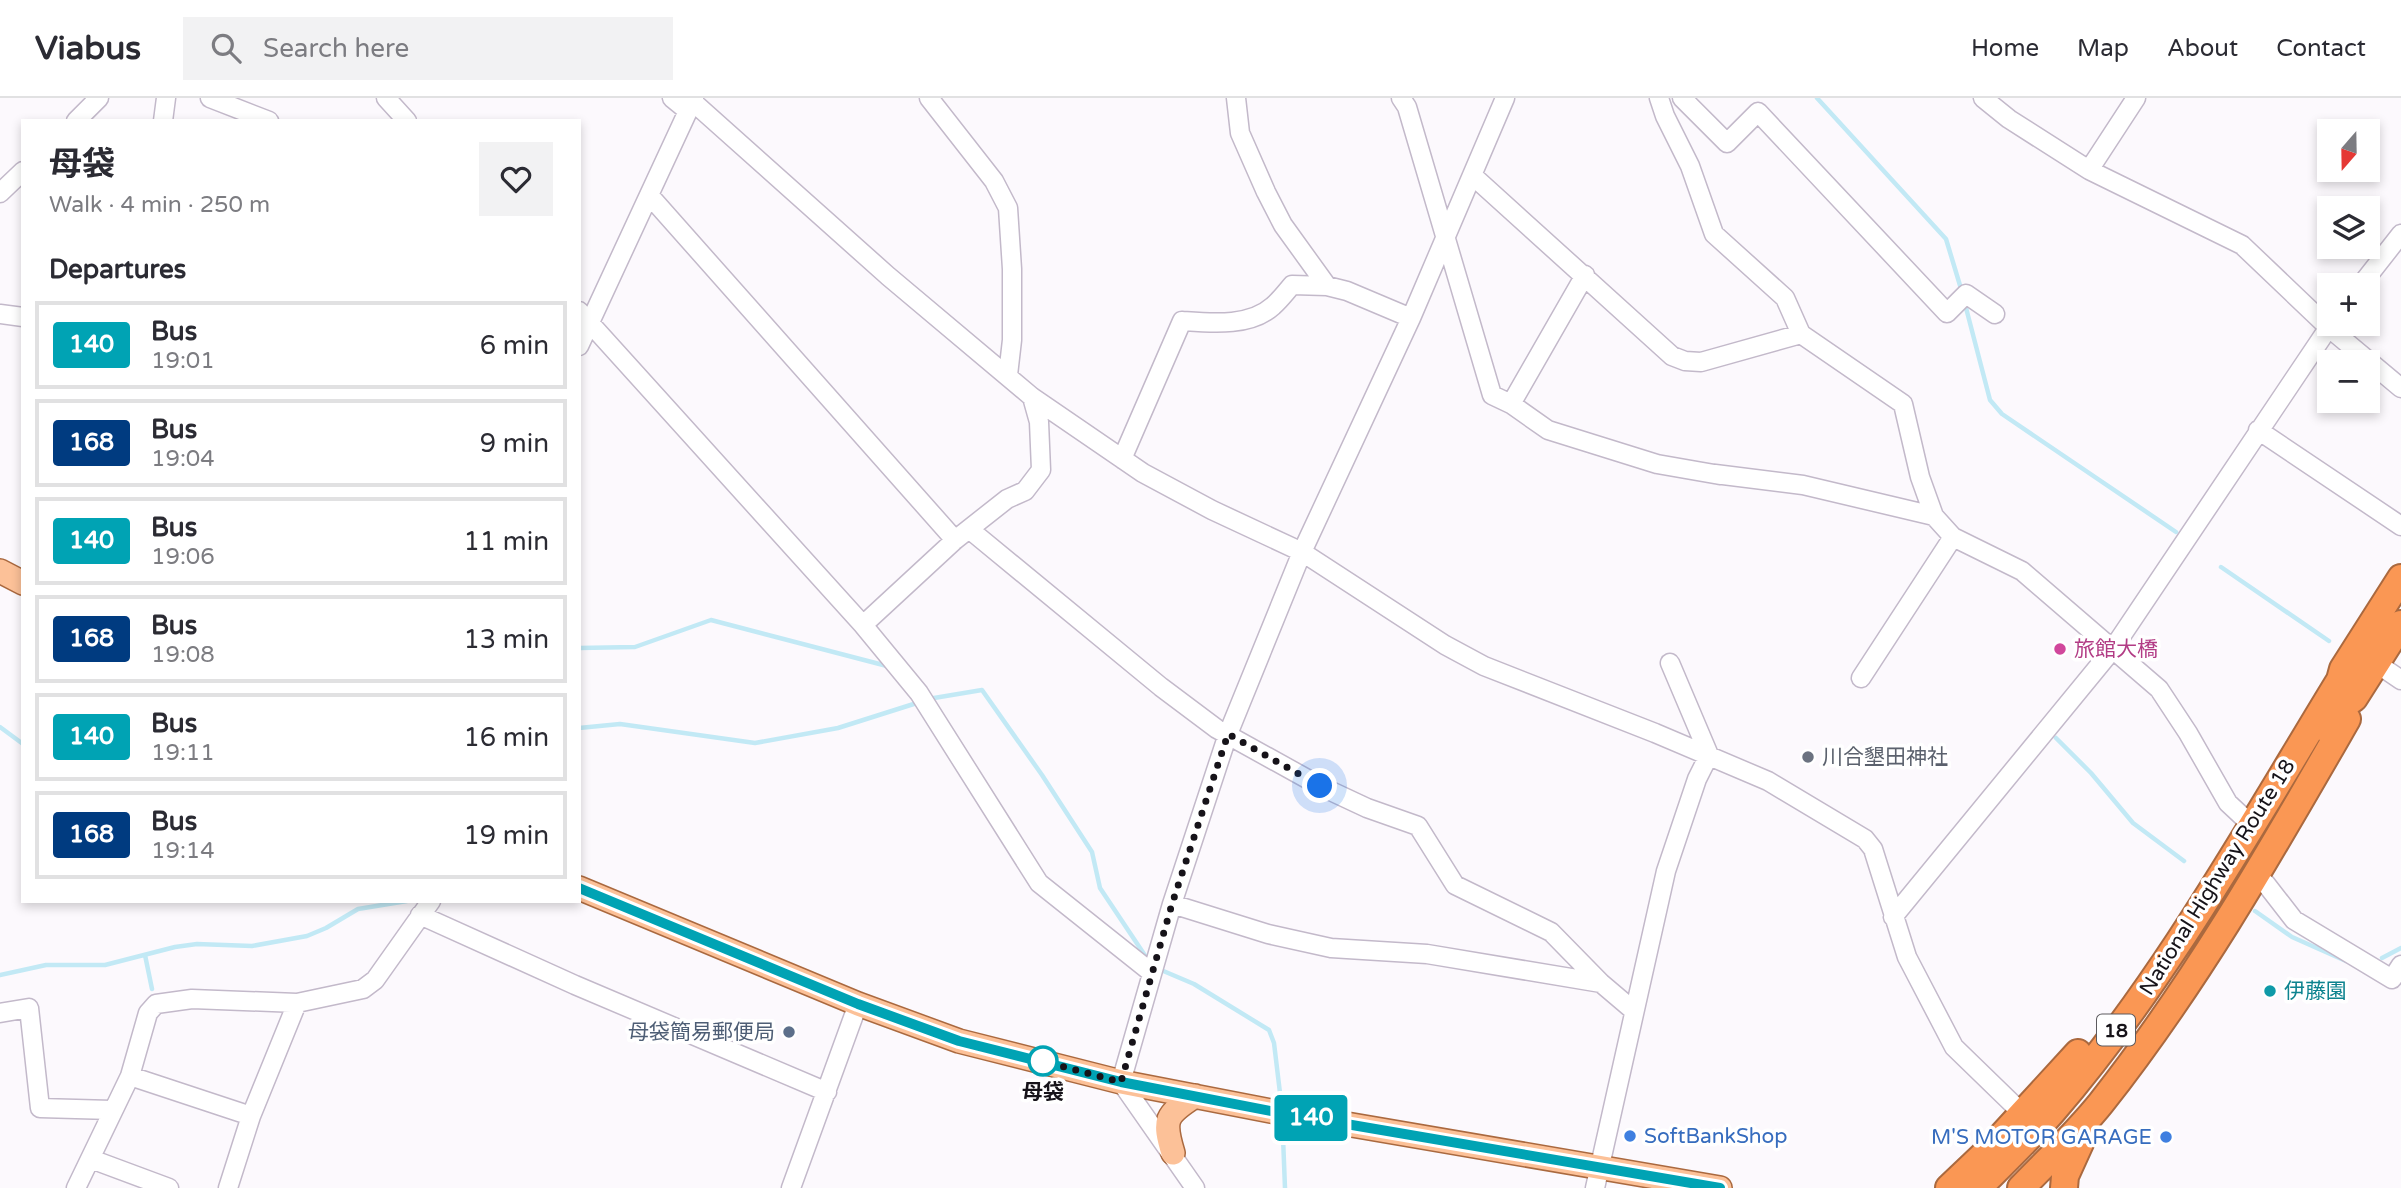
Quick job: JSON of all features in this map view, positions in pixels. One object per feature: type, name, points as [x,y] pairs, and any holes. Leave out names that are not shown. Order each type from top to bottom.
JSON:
[{"type":"highway","name":"National Highway Route 18","points":[[1978,1188],[2051,1112],[2245,864],[2340,680],[2343,669],[2401,578]]},
{"type":"highway","name":"National Highway Route 18","points":[[1994,1188],[2060,1119],[2107,1064],[2167,983],[2347,703],[2354,698],[2401,624]]},
{"type":"highway","name":"18","points":[[1950,1188],[2023,1114],[2077,1054],[2110,1012],[2243,817],[2334,676],[2343,669]]},
{"type":"highway","name":"18","points":[[2021,1188],[2099,1105],[2204,960],[2245,864]]},
{"type":"highway","name":"18","points":[[2064,1188],[2065,1176],[2099,1105]]},
{"type":"main road","points":[[0,571],[21,582]]},
{"type":"main road","points":[[581,889],[858,1004],[959,1041],[1121,1082],[1597,1178],[1720,1188]]},
{"type":"main road","points":[[1173,1153],[1166,1129],[1170,1116],[1179,1106],[1195,1096]]},
{"type":"street","points":[[78,119],[99,98]]},
{"type":"street","points":[[163,119],[166,98]]},
{"type":"street","points":[[210,98],[264,119]]},
{"type":"street","points":[[386,98],[405,119]]},
{"type":"street","points":[[673,98],[691,103],[888,276],[1032,397],[1143,473],[1212,510],[1302,551],[1445,645],[1484,666],[1769,781],[1865,839],[1873,849],[1906,957],[1954,1047],[2023,1114]]},
{"type":"street","points":[[929,98],[993,181],[1008,208],[1012,269],[1012,340],[1008,375]]},
{"type":"street","points":[[1236,98],[1240,132],[1266,192],[1283,225],[1327,286]]},
{"type":"street","points":[[1401,98],[1407,107],[1492,395],[1511,404],[1548,430],[1657,464],[1803,485],[1934,516]]},
{"type":"street","points":[[1195,1188],[1121,1082],[1152,973],[1228,734],[1302,551],[1411,318],[1505,98]]},
{"type":"street","points":[[1659,98],[1690,166],[1714,234],[1785,298],[1801,334],[1903,404],[1920,477],[1934,516],[1953,537],[2022,571],[2159,689],[2228,803],[2243,817]]},
{"type":"street","points":[[1682,98],[1727,143],[1758,112],[1947,313],[1962,297],[1995,314]]},
{"type":"street","points":[[1983,98],[2009,119],[2089,170],[2242,244],[2317,313]]},
{"type":"street","points":[[2089,170],[2136,98]]},
{"type":"street","points":[[581,336],[585,317],[649,195],[691,103]]},
{"type":"street","points":[[0,193],[21,173]]},
{"type":"street","points":[[1472,175],[1672,356],[1685,361],[1701,362],[1801,334]]},
{"type":"street","points":[[649,195],[962,535],[1217,729],[1320,786],[1367,808],[1418,826],[1455,885],[1551,932],[1601,983],[1634,1011]]},
{"type":"street","points":[[2370,273],[2401,234]]},
{"type":"street","points":[[1511,404],[1585,275]]},
{"type":"street","points":[[1122,459],[1182,321],[1222,324],[1255,316],[1272,308],[1292,285],[1327,286],[1347,291],[1411,318]]},
{"type":"street","points":[[0,314],[21,317]]},
{"type":"street","points":[[585,317],[863,625],[923,698],[1039,883],[1152,973]]},
{"type":"street","points":[[1893,917],[2112,650],[2322,336]]},
{"type":"street","points":[[2342,336],[2401,388]]},
{"type":"street","points":[[863,625],[962,535],[1007,499],[1025,491],[1041,470],[1039,422],[1032,397]]},
{"type":"street","points":[[2258,430],[2401,526]]},
{"type":"street","points":[[1861,678],[1953,537]]},
{"type":"street","points":[[1597,1178],[1666,871],[1697,779],[1709,755],[1670,663]]},
{"type":"street","points":[[2376,663],[2401,680]]},
{"type":"street","points":[[2245,864],[2266,884],[2294,920],[2398,977]]},
{"type":"street","points":[[1172,904],[1268,934],[1331,948],[1427,954],[1601,983]]},
{"type":"street","points":[[76,1188],[130,1076],[148,1013],[156,1004],[192,999],[297,1003],[363,989],[375,980],[426,908],[575,985],[827,1092]]},
{"type":"street","points":[[228,1188],[251,1116],[297,1003]]},
{"type":"street","points":[[791,1188],[858,1004]]},
{"type":"street","points":[[0,1013],[29,1008],[40,1108],[112,1110]]},
{"type":"street","points":[[130,1076],[251,1116]]},
{"type":"street","points":[[90,1159],[169,1188]]},
{"type":"waterway","points":[[1817,98],[1946,239],[1962,292]]},
{"type":"waterway","points":[[1965,304],[1990,400],[2002,414],[2176,532]]},
{"type":"waterway","points":[[2221,567],[2329,641]]},
{"type":"waterway","points":[[581,648],[635,647],[711,620],[887,666]]},
{"type":"waterway","points":[[928,699],[982,690],[1092,852],[1100,888],[1146,957]]},
{"type":"waterway","points":[[581,728],[620,724],[755,743],[838,728],[920,702]]},
{"type":"waterway","points":[[0,727],[21,743]]},
{"type":"waterway","points":[[2056,738],[2091,773],[2133,823],[2184,861]]},
{"type":"waterway","points":[[0,975],[46,965],[105,965],[197,944],[252,946],[307,936],[358,909],[395,903]]},
{"type":"waterway","points":[[2255,911],[2292,937],[2346,961]]},
{"type":"waterway","points":[[2382,958],[2401,948]]},
{"type":"waterway","points":[[145,955],[152,989]]},
{"type":"waterway","points":[[1161,970],[1194,984],[1269,1030],[1274,1043],[1280,1093]]},
{"type":"waterway","points":[[1283,1137],[1285,1188]]},
{"type":"bus line","name":"140","points":[[581,889],[858,1004],[959,1041],[1121,1082],[1276,1112],[1720,1188]]},
{"type":"place","name":"旅館大橋","points":[[2060,649]]},
{"type":"place","name":"川合墾田神社","points":[[1808,757]]},
{"type":"place","name":"伊藤園","points":[[2270,991]]},
{"type":"place","name":"母袋簡易郵便局","points":[[789,1032]]},
{"type":"place","name":"母袋","points":[[1043,1061]]},
{"type":"place","name":"SoftBankShop","points":[[1630,1136]]},
{"type":"place","name":"M'S MOTOR GARAGE","points":[[2166,1137]]},
{"type":"route","points":[[1043,1061],[1035,1059],[1121,1082],[1172,904],[1228,734],[1320,786]]}]
